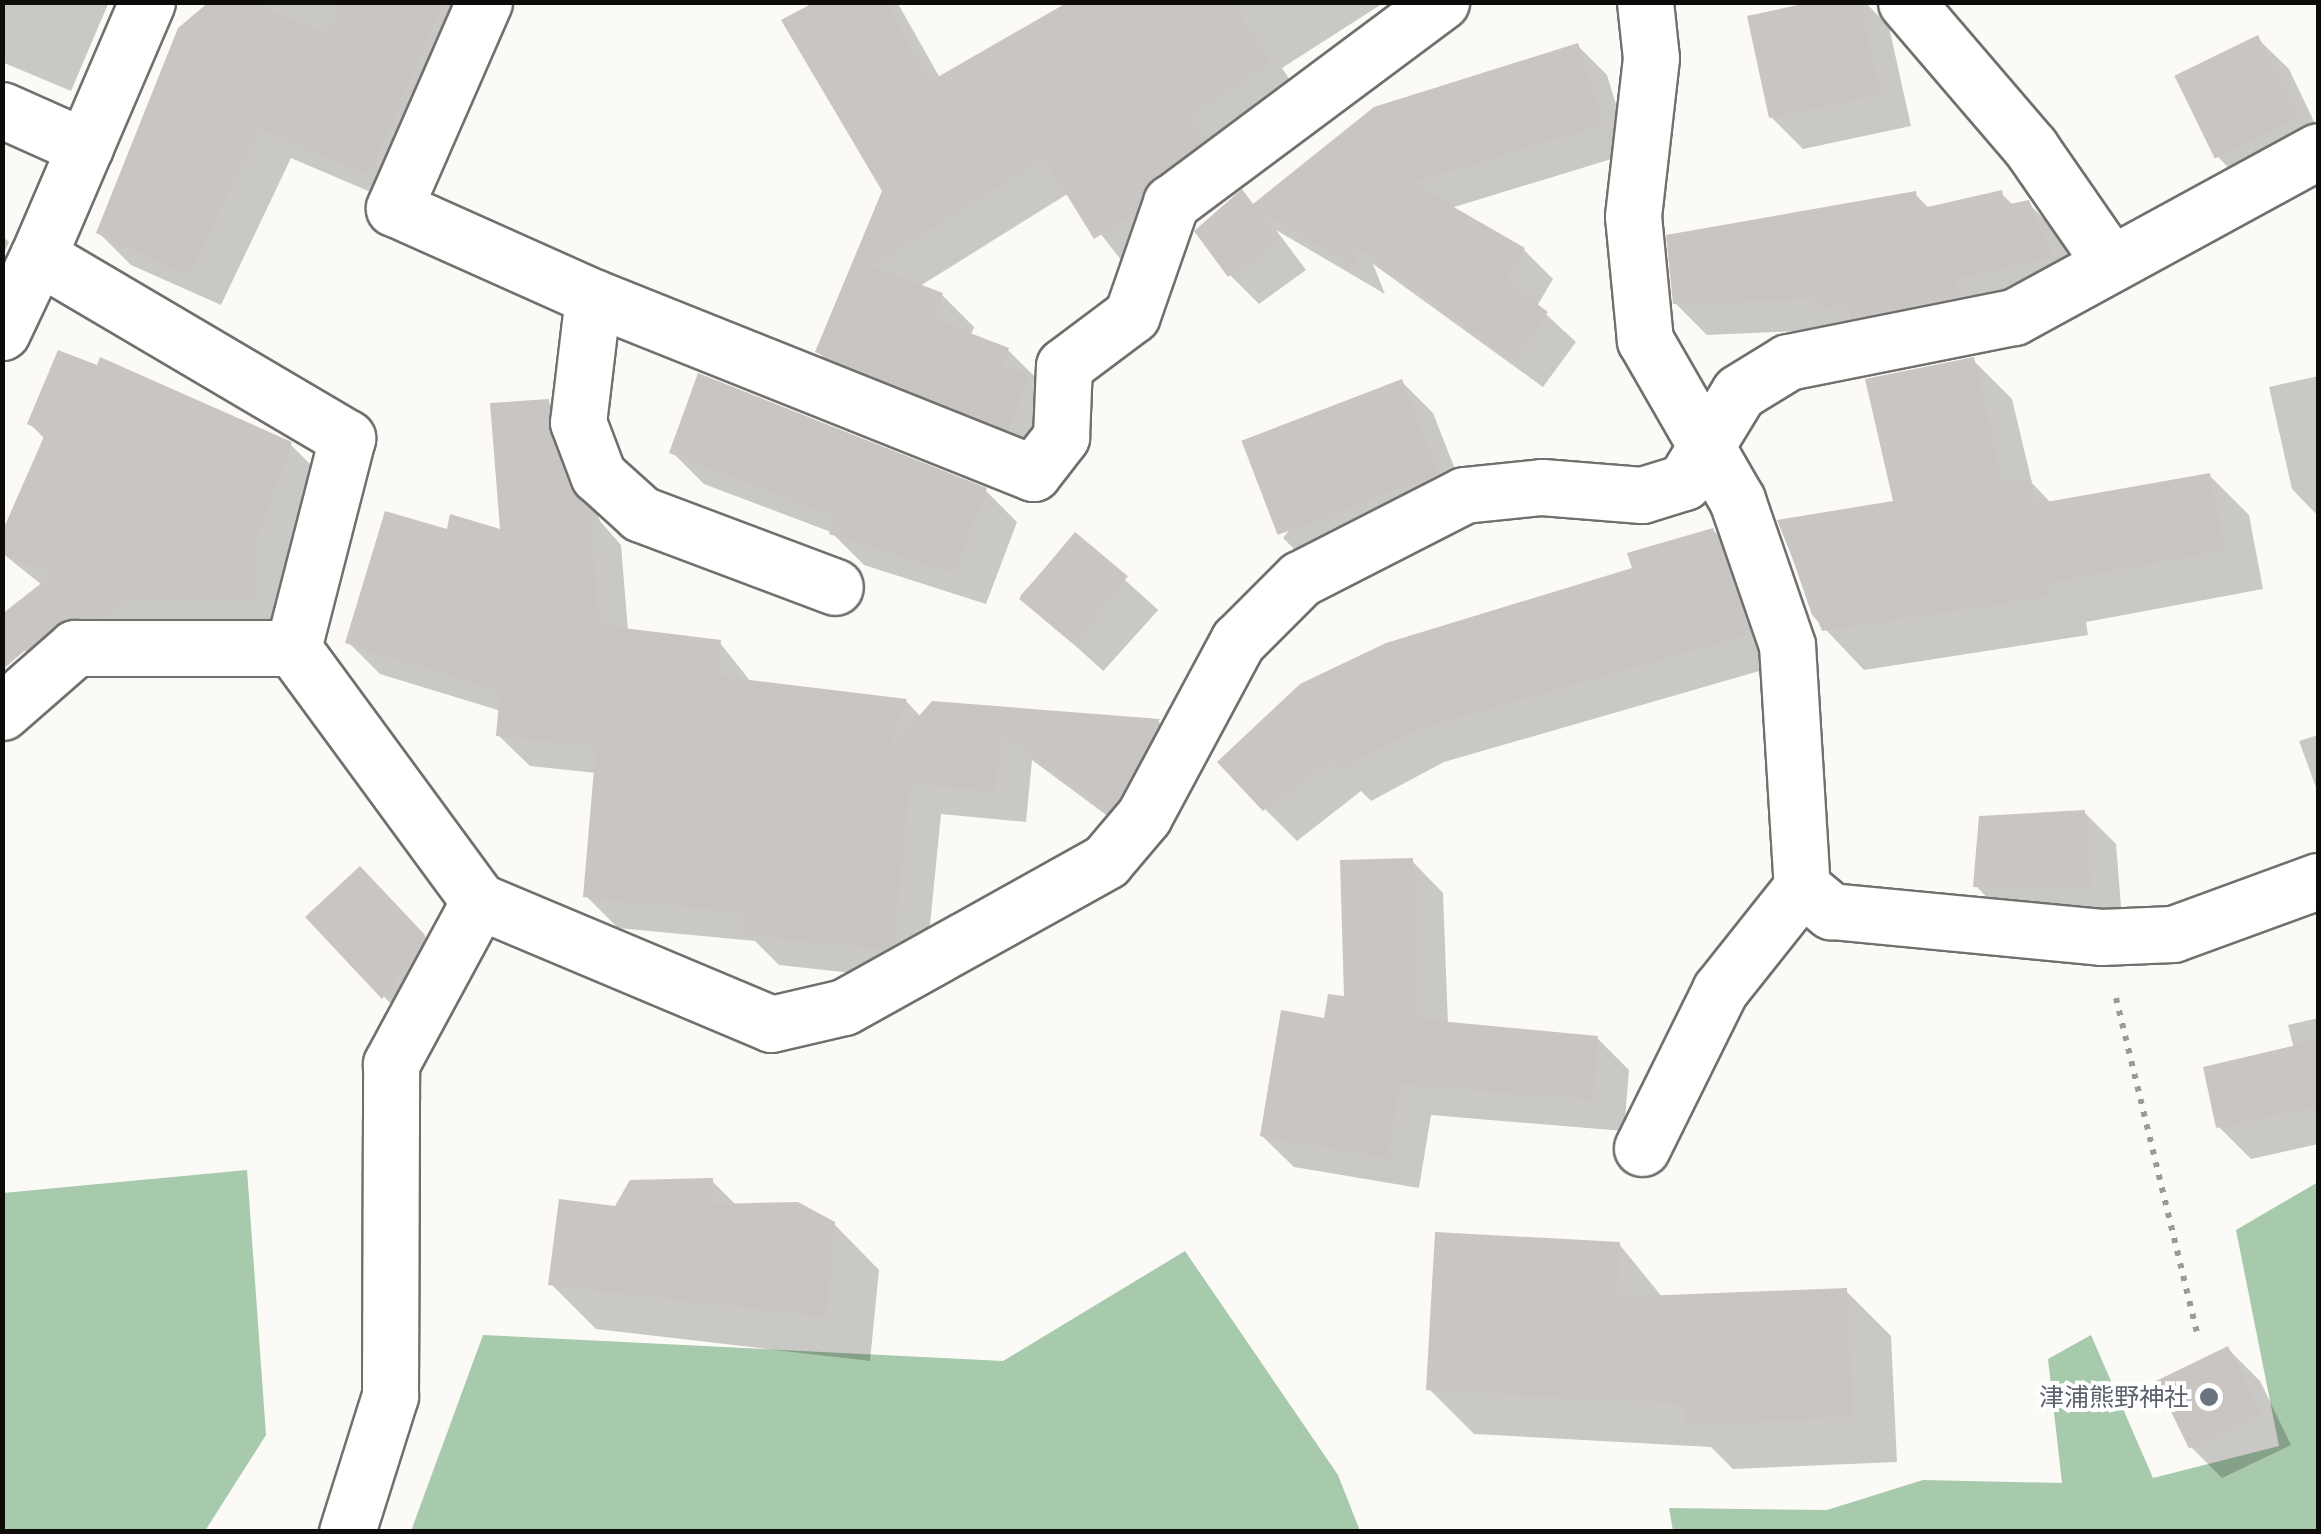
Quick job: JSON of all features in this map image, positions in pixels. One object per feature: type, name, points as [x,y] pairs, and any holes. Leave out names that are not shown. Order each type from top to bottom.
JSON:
[{"type":"street","points":[[2,332],[147,2]]},
{"type":"street","points":[[484,2],[394,208],[593,297],[1033,472],[1061,436],[1064,366],[1132,315],[1171,203],[1441,2]]},
{"type":"street","points":[[1642,1148],[1720,990],[1802,886],[1787,644],[1738,500],[1645,340],[1633,216],[1652,58],[1646,2]]},
{"type":"street","points":[[1906,2],[2032,148],[2110,262]]},
{"type":"street","points":[[2,110],[85,148]]},
{"type":"street","points":[[293,648],[479,901],[771,1024],[844,1007],[1106,862],[1144,816],[1238,641],[1300,578],[1464,495],[1542,487],[1642,496],[1684,482],[1739,392],[1788,362],[2014,317],[2318,151]]},
{"type":"street","points":[[38,256],[347,438],[293,648]]},
{"type":"street","points":[[593,297],[578,422],[598,475],[641,514],[835,587]]},
{"type":"street","points":[[2,712],[75,648],[293,648]]},
{"type":"street","points":[[1802,886],[1831,912],[2101,938],[2173,934],[2318,881]]},
{"type":"street","points":[[347,1532],[390,1396],[390,1064],[479,901]]},
{"type":"path","points":[[2101,938],[2198,1337]]},
{"type":"green space","points":[[247,1170],[266,1435],[205,1531],[3,1531],[3,1193]]},
{"type":"green space","points":[[2318,1182],[2318,1531],[1673,1531],[1669,1508],[1827,1510],[1923,1480],[2062,1483],[2048,1359],[2091,1335],[2153,1478],[2279,1446],[2236,1230]]},
{"type":"green space","points":[[1185,1251],[1338,1475],[1360,1531],[411,1531],[483,1335],[1003,1361]]},
{"type":"building","points":[[209,2],[247,2],[328,34],[342,2],[443,2],[369,175],[259,128],[189,275],[96,233],[178,28]]},
{"type":"building","points":[[815,2],[887,2],[929,82],[1068,2],[1231,2],[1270,62],[1188,116],[1205,139],[1152,179],[1134,214],[1094,239],[1044,158],[871,266],[943,293],[934,319],[1009,348],[1001,366],[1029,376],[1009,430],[815,352],[882,191],[781,20]]},
{"type":"building","points":[[1812,2],[1860,2],[1880,95],[1769,118],[1747,16]]},
{"type":"building","points":[[2258,35],[2298,118],[2215,158],[2174,76]]},
{"type":"building","points":[[1578,43],[1604,124],[1412,183],[1525,248],[1506,281],[1548,312],[1513,360],[1348,240],[1359,269],[1255,207],[1279,240],[1228,277],[1194,231],[1242,189],[1253,204],[1374,107]]},
{"type":"building","points":[[2002,190],[2005,205],[2029,200],[2053,257],[1955,279],[1959,296],[1851,318],[1847,304],[1820,309],[1818,298],[1673,304],[1666,235],[1916,191],[1919,209]]},
{"type":"building","points":[[58,350],[97,365],[100,357],[292,442],[256,540],[256,599],[123,601],[105,617],[56,624],[2,670],[2,614],[53,574],[2,552],[2,532],[46,432],[27,424]]},
{"type":"building","points":[[1974,357],[2003,484],[2031,479],[2035,504],[2210,473],[2225,550],[2048,583],[2050,596],[1822,631],[1777,520],[1893,501],[1865,379]]},
{"type":"building","points":[[698,373],[987,488],[954,573],[829,534],[835,516],[669,453]]},
{"type":"building","points":[[1402,379],[1438,473],[1278,535],[1241,441]]},
{"type":"building","points":[[549,399],[549,433],[569,487],[590,510],[599,625],[721,640],[717,676],[907,699],[886,754],[932,701],[1160,719],[1118,798],[1108,811],[1001,732],[995,791],[910,784],[894,943],[884,949],[744,935],[747,913],[583,897],[596,746],[496,736],[500,691],[345,643],[385,511],[447,529],[450,514],[500,529],[490,403]]},
{"type":"building","points":[[1713,528],[1750,634],[1412,731],[1337,771],[1337,754],[1263,811],[1217,762],[1300,684],[1386,643],[1632,568],[1627,553]]},
{"type":"building","points":[[1075,532],[1128,576],[1072,643],[1019,599]]},
{"type":"building","points":[[2085,810],[2091,888],[1973,887],[1979,816]]},
{"type":"building","points":[[1413,858],[1418,1019],[1598,1036],[1593,1100],[1400,1084],[1388,1158],[1260,1136],[1281,1010],[1324,1018],[1328,994],[1344,996],[1340,860]]},
{"type":"building","points":[[360,866],[425,935],[382,999],[305,917]]},
{"type":"building","points":[[2318,1040],[2318,1106],[2216,1128],[2203,1067]]},
{"type":"building","points":[[713,1178],[713,1204],[798,1202],[835,1222],[826,1317],[548,1285],[559,1199],[615,1206],[630,1180]]},
{"type":"building","points":[[1435,1232],[1620,1242],[1617,1297],[1847,1288],[1853,1417],[1686,1425],[1685,1404],[1426,1390]]},
{"type":"building","name":"津浦熊野神社","points":[[2228,1346],[2261,1413],[2189,1448],[2156,1381]]},
{"type":"place","name":"津浦熊野神社","points":[[2209,1397]]}]
